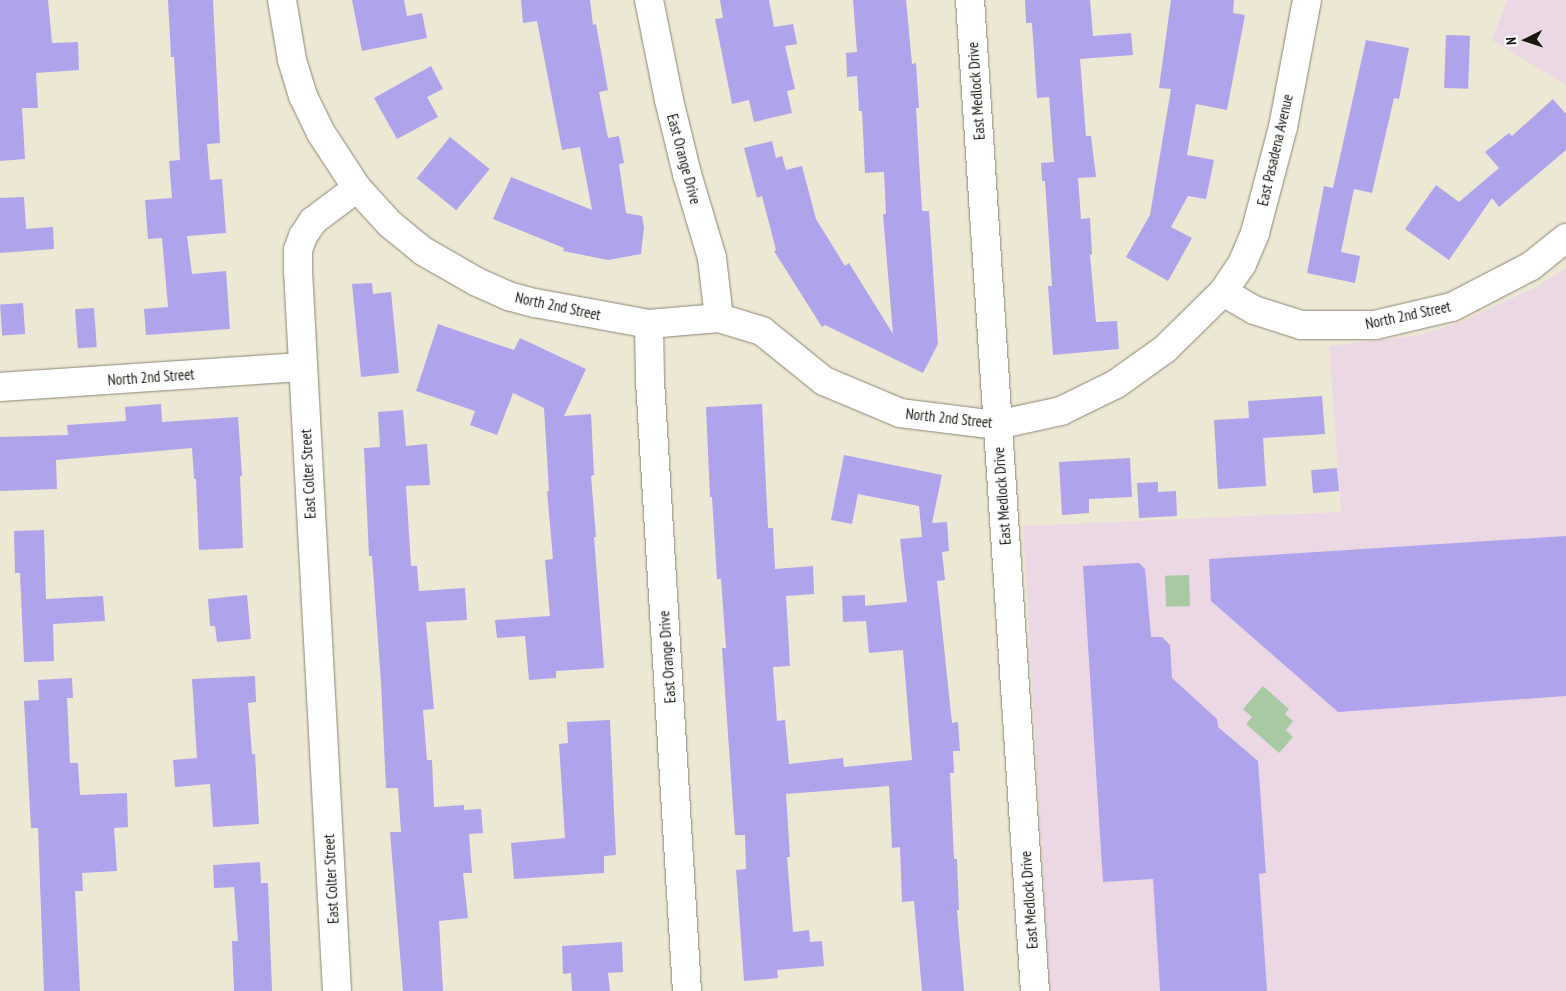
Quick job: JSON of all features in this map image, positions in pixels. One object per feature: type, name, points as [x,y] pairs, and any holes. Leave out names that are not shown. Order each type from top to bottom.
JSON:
[{"type":"street","points":[[282,0],[292,60],[303,96],[321,133],[357,188]]},
{"type":"street","name":"East Orange Drive","points":[[649,0],[669,100],[687,174],[712,258],[719,318]]},
{"type":"street","name":"East Medlock Drive","points":[[970,0],[1035,991]]},
{"type":"street","name":"East Pasadena Avenue","points":[[1223,292],[1242,264],[1255,233],[1283,127],[1306,0]]},
{"type":"street","name":"North 2nd Street","points":[[357,188],[390,224],[423,251],[476,282],[508,296],[535,303],[649,324],[719,318],[762,330],[824,382],[900,413],[997,425],[1061,411],[1116,384],[1165,349],[1223,292],[1254,310],[1301,325],[1375,325],[1452,307],[1531,266],[1566,238]]},
{"type":"street","name":"East Colter Street","points":[[337,991],[302,367],[298,250],[303,236],[313,221],[357,188]]},
{"type":"street","name":"East Orange Drive","points":[[649,324],[650,391],[687,991]]},
{"type":"street","name":"North 2nd Street","points":[[0,388],[302,367]]},
{"type":"shaded area","points":[[1507,0],[1566,0],[1566,85],[1492,40]]},
{"type":"shaded area","points":[[1566,268],[1566,991],[1050,991],[1023,526],[1341,512],[1329,346],[1421,335],[1463,321],[1536,287]]},
{"type":"green space","points":[[1189,575],[1190,606],[1166,607],[1165,576]]},
{"type":"green space","points":[[1263,686],[1289,709],[1285,714],[1293,721],[1286,730],[1293,737],[1279,753],[1246,724],[1252,717],[1243,709]]},
{"type":"building","points":[[0,0],[48,0],[52,43],[78,42],[79,70],[36,73],[38,108],[22,108],[25,159],[0,161]]},
{"type":"building","points":[[168,0],[213,0],[220,143],[207,144],[210,180],[222,179],[226,233],[187,236],[192,274],[226,271],[230,329],[146,335],[144,309],[168,307],[162,238],[148,239],[145,200],[172,198],[169,161],[180,160],[174,57],[171,57]]},
{"type":"building","points":[[352,0],[404,0],[407,16],[422,13],[427,38],[362,51]]},
{"type":"building","points":[[521,0],[590,0],[593,25],[596,24],[608,90],[599,92],[608,138],[619,136],[624,163],[619,164],[626,213],[642,216],[644,227],[641,254],[608,260],[563,251],[564,248],[493,219],[511,177],[592,210],[580,147],[562,150],[537,21],[523,23]]},
{"type":"building","points":[[720,0],[769,0],[774,27],[793,24],[797,44],[785,46],[795,89],[787,91],[792,113],[754,122],[749,100],[732,104],[715,19],[723,18]]},
{"type":"building","points":[[853,0],[906,0],[912,64],[916,63],[919,108],[916,108],[922,211],[929,211],[938,344],[923,373],[825,325],[822,327],[774,251],[776,250],[762,196],[757,198],[744,148],[772,141],[776,158],[782,156],[786,170],[802,166],[816,219],[845,266],[849,263],[893,334],[883,214],[886,214],[884,172],[865,173],[862,111],[859,111],[857,76],[847,77],[846,53],[857,52]]},
{"type":"building","points":[[1025,0],[1090,0],[1093,36],[1131,33],[1133,55],[1080,59],[1086,136],[1091,136],[1096,177],[1078,178],[1081,219],[1090,218],[1092,254],[1090,255],[1096,322],[1117,321],[1119,349],[1053,355],[1048,286],[1052,286],[1045,181],[1042,181],[1041,163],[1054,162],[1049,97],[1037,98],[1032,23],[1026,23]]},
{"type":"building","points":[[1171,0],[1234,0],[1233,13],[1245,15],[1227,110],[1196,104],[1187,155],[1214,160],[1206,199],[1188,196],[1171,227],[1192,238],[1168,281],[1126,257],[1150,215],[1171,89],[1159,88]]},
{"type":"building","points":[[1446,35],[1470,36],[1468,89],[1444,88]]},
{"type":"building","points":[[1366,40],[1409,48],[1399,99],[1394,98],[1372,193],[1354,189],[1341,252],[1360,256],[1355,283],[1307,273],[1324,186],[1333,188]]},
{"type":"building","points":[[431,66],[443,89],[427,97],[438,117],[397,139],[374,98]]},
{"type":"building","points":[[1553,99],[1566,114],[1566,150],[1499,207],[1492,198],[1449,260],[1405,229],[1436,185],[1459,202],[1499,168],[1485,152],[1509,133],[1512,136]]},
{"type":"building","points":[[450,137],[490,169],[456,210],[417,178]]},
{"type":"building","points":[[24,197],[26,229],[53,227],[54,249],[0,253],[0,198]]},
{"type":"building","points":[[372,283],[373,294],[391,292],[399,373],[361,377],[352,284]]},
{"type":"building","points":[[23,303],[25,334],[2,336],[0,305]]},
{"type":"building","points":[[94,308],[97,347],[78,348],[75,309]]},
{"type":"building","points":[[438,324],[514,350],[520,338],[586,369],[564,416],[591,414],[594,475],[591,476],[596,537],[594,537],[604,668],[556,671],[556,678],[529,680],[525,636],[497,638],[495,620],[550,616],[545,560],[553,559],[547,491],[549,491],[544,408],[513,393],[497,435],[470,425],[475,411],[416,391]]},
{"type":"building","points":[[1322,396],[1325,434],[1263,438],[1266,486],[1218,489],[1214,420],[1249,418],[1248,401]]},
{"type":"building","points":[[161,404],[162,422],[238,417],[242,476],[240,476],[243,548],[199,550],[196,479],[194,479],[192,448],[56,460],[57,489],[0,491],[0,437],[68,435],[67,425],[126,421],[125,407]]},
{"type":"building","points":[[762,404],[768,528],[773,528],[775,569],[813,566],[814,594],[786,596],[790,666],[773,667],[777,721],[785,720],[789,764],[843,758],[844,767],[912,760],[903,650],[869,653],[866,621],[843,622],[842,596],[865,595],[865,606],[907,602],[900,539],[922,537],[919,506],[858,494],[852,524],[831,520],[844,455],[942,475],[932,523],[947,522],[949,551],[942,552],[945,580],[937,581],[952,723],[958,722],[960,751],[953,751],[954,773],[950,773],[954,859],[957,859],[959,910],[957,910],[964,991],[922,991],[914,901],[902,902],[900,847],[892,848],[889,786],[786,794],[790,857],[787,857],[793,932],[809,930],[810,942],[822,941],[824,966],[777,970],[778,978],[744,981],[736,870],[746,869],[745,835],[735,835],[722,648],[726,648],[721,579],[717,579],[712,497],[710,497],[706,407]]},
{"type":"building","points":[[403,410],[406,446],[427,444],[430,485],[406,486],[411,566],[417,566],[419,591],[465,588],[467,620],[426,622],[434,709],[423,710],[427,760],[432,760],[434,807],[464,805],[464,810],[481,809],[483,833],[469,834],[472,873],[463,873],[468,918],[439,921],[443,991],[403,991],[390,832],[401,832],[398,788],[386,788],[372,556],[369,556],[364,448],[380,447],[378,412]]},
{"type":"building","points":[[1130,458],[1132,497],[1089,499],[1089,513],[1062,515],[1059,462]]},
{"type":"building","points":[[1337,468],[1339,491],[1313,493],[1311,470]]},
{"type":"building","points":[[1158,482],[1158,492],[1176,491],[1177,516],[1139,518],[1137,483]]},
{"type":"building","points":[[44,530],[46,599],[103,596],[105,621],[53,624],[54,661],[24,662],[20,573],[15,573],[14,531]]},
{"type":"building","points":[[1566,536],[1566,696],[1338,712],[1211,601],[1209,559]]},
{"type":"building","points":[[1139,563],[1145,569],[1151,637],[1162,637],[1170,645],[1172,678],[1217,719],[1218,727],[1258,761],[1266,873],[1259,874],[1267,991],[1160,991],[1153,879],[1103,882],[1083,566]]},
{"type":"building","points":[[247,595],[251,639],[217,642],[215,626],[210,626],[208,599]]},
{"type":"building","points":[[255,676],[256,702],[248,703],[252,754],[255,754],[259,824],[213,827],[210,784],[175,787],[173,760],[197,758],[192,679]]},
{"type":"building","points":[[72,678],[73,698],[67,698],[70,763],[78,763],[80,795],[127,793],[128,827],[114,828],[117,871],[82,873],[83,891],[75,891],[80,991],[44,991],[38,828],[31,828],[24,701],[39,700],[38,680]]},
{"type":"building","points":[[610,720],[616,855],[604,856],[604,873],[514,879],[511,843],[565,838],[559,744],[568,743],[567,722]]},
{"type":"building","points":[[260,862],[261,883],[268,883],[272,991],[234,991],[232,941],[238,941],[234,887],[214,888],[213,865]]},
{"type":"building","points":[[622,942],[623,972],[608,973],[610,991],[572,991],[571,973],[563,974],[562,946]]}]
